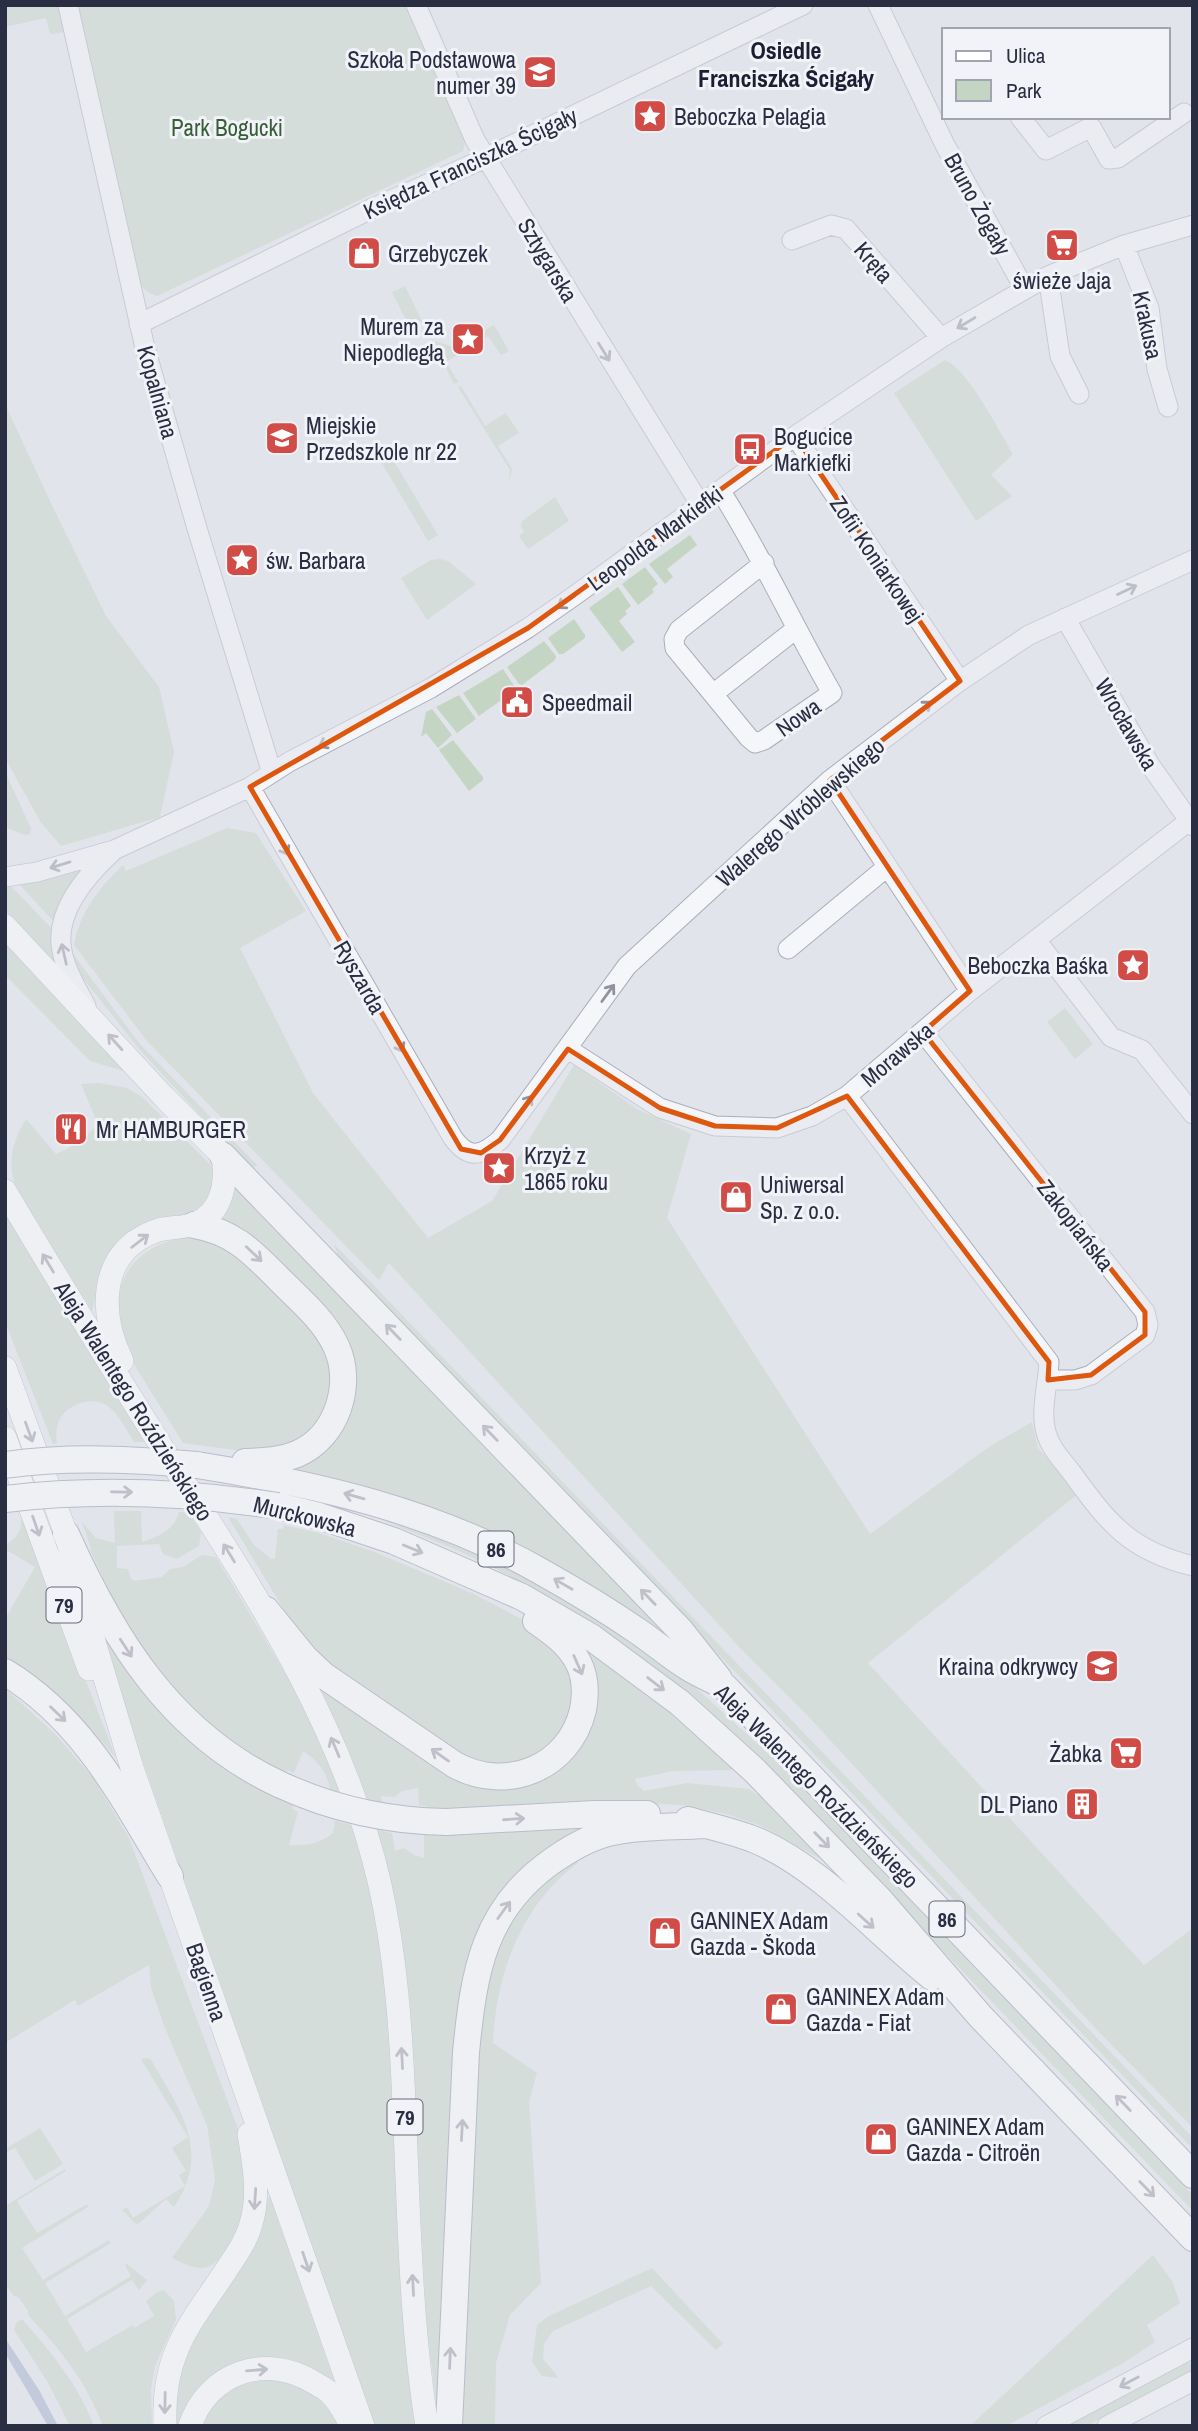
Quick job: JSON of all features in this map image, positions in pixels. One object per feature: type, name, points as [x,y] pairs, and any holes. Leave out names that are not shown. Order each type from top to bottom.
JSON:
[{"type":"highway","points":[[223,1156],[680,1630],[724,1686]]},
{"type":"highway","points":[[194,1225],[227,1234],[254,1253],[326,1327],[341,1361],[341,1401],[322,1436],[313,1445],[288,1457],[244,1467]]},
{"type":"highway","name":"Murckowska","points":[[5,1465],[104,1459],[244,1467]]},
{"type":"highway","name":"Aleja Walentego Roździeńskiego","points":[[244,1467],[354,1496],[425,1519],[471,1538],[531,1566],[592,1601],[648,1637],[686,1666],[724,1686],[1193,2175]]},
{"type":"highway","name":"Murckowska","points":[[5,1499],[44,1494],[134,1493],[199,1495],[278,1506],[319,1516],[394,1541],[471,1576]]},
{"type":"highway","points":[[66,1534],[91,1590],[123,1644],[155,1687],[207,1739],[248,1767],[281,1785],[338,1807],[401,1819],[446,1822],[635,1813],[670,1815],[760,1842],[807,1870],[979,2016]]},
{"type":"highway","points":[[266,1610],[305,1658],[323,1675],[455,1765],[469,1773],[501,1778],[531,1772],[556,1757],[573,1735],[584,1701],[582,1670],[567,1645],[552,1632],[471,1576]]},
{"type":"highway","name":"Aleja Walentego Roździeńskiego","points":[[471,1576],[522,1597],[591,1637],[645,1675],[703,1722],[755,1771],[902,1923],[979,2016],[1193,2238]]},
{"type":"highway","points":[[5,1672],[37,1695],[88,1745],[104,1766],[170,1876]]},
{"type":"highway","points":[[449,2426],[466,2052],[472,1991],[489,1935],[497,1919],[523,1887],[546,1865],[572,1847],[617,1831],[704,1825]]},
{"type":"main road","points":[[5,926],[92,1016],[164,1097],[223,1156],[225,1183],[222,1195],[210,1212],[194,1225],[162,1228],[137,1241],[111,1273],[107,1286],[110,1334],[148,1425]]},
{"type":"main road","name":"Aleja Walentego Roździeńskiego","points":[[5,1191],[148,1425],[266,1610]]},
{"type":"main road","points":[[5,1368],[66,1534]]},
{"type":"main road","name":"79","points":[[5,1438],[80,1650],[132,1768]]},
{"type":"main road","name":"Bagienna","points":[[66,1534],[94,1645],[132,1768],[363,2426]]},
{"type":"main road","name":"79","points":[[266,1610],[324,1723],[347,1778],[372,1853],[386,1914],[399,2009],[413,2291],[427,2426]]},
{"type":"main road","points":[[165,2426],[165,2386],[178,2344],[247,2237],[254,2210],[256,2179],[243,2082]]},
{"type":"main road","points":[[190,2426],[202,2401],[227,2378],[251,2370],[274,2368],[298,2373],[331,2393],[352,2426]]},
{"type":"street","name":"Kopalniana","points":[[68,5],[139,324],[196,525],[272,773]]},
{"type":"street","name":"Sztygarska","points":[[416,5],[475,140],[699,504]]},
{"type":"street","name":"Księdza Franciszka Ścigały","points":[[139,324],[375,207],[486,158],[803,5]]},
{"type":"street","name":"Bruno Żogały","points":[[878,5],[945,145],[1024,288]]},
{"type":"street","points":[[1022,119],[1046,150],[1088,122],[1109,159],[1118,158],[1190,115]]},
{"type":"street","name":"Kręta","points":[[792,240],[831,225],[846,229],[941,338]]},
{"type":"street","name":"Leopolda Markiefki","points":[[5,877],[29,874],[114,850],[250,787],[430,688],[528,628],[795,436],[941,338],[1024,288],[1124,245],[1193,225]]},
{"type":"street","name":"Krakusa","points":[[1124,245],[1149,308],[1157,369],[1167,407]]},
{"type":"street","points":[[1048,276],[1060,356],[1079,394]]},
{"type":"street","name":"Zofii Koniarkowej","points":[[795,436],[960,681]]},
{"type":"street","name":"Nowa","points":[[720,491],[764,563],[796,629],[832,693],[764,740],[755,743],[674,648],[674,639],[679,630],[764,563]]},
{"type":"street","name":"Walerego Wróblewskiego","points":[[481,1153],[500,1140],[627,965],[830,780],[960,681],[1029,635],[1193,560]]},
{"type":"street","name":"Wrocławska","points":[[1065,618],[1150,765],[1191,823]]},
{"type":"street","points":[[713,694],[796,629]]},
{"type":"street","points":[[830,780],[970,991]]},
{"type":"street","name":"Ryszarda","points":[[250,787],[453,1138],[461,1149],[471,1154],[481,1153]]},
{"type":"street","name":"Morawska","points":[[568,1049],[660,1108],[715,1126],[777,1128],[812,1116],[847,1096],[970,991],[1191,823]]},
{"type":"street","name":"Leopolda Markiefki","points":[[92,1016],[67,967],[61,934],[68,910],[78,890],[114,850]]},
{"type":"street","points":[[788,948],[887,867]]},
{"type":"street","points":[[1036,940],[1111,1037],[1142,1050],[1193,1114]]},
{"type":"street","name":"Zakopiańska","points":[[923,1032],[1145,1312],[1148,1325],[1145,1335],[1091,1375],[1076,1380],[1048,1380]]},
{"type":"street","points":[[847,1096],[1049,1362],[1045,1430],[1051,1445],[1102,1514],[1125,1536],[1141,1547],[1193,1566]]},
{"type":"street","points":[[1046,2426],[1191,2349]]},
{"type":"street","points":[[1107,2426],[1193,2381]]},
{"type":"highlighted area","points":[[795,436],[960,681],[830,780],[970,991],[923,1032],[1145,1312],[1145,1335],[1091,1375],[1048,1380],[1049,1362],[847,1096],[777,1128],[715,1126],[660,1108],[568,1049],[500,1140],[481,1153],[461,1149],[250,787],[528,628]]},
{"type":"green space","points":[[5,5],[58,5],[64,32],[50,34],[46,18],[5,27]]},
{"type":"green space","name":"Park Bogucki","points":[[75,5],[409,5],[466,137],[463,151],[157,296],[145,289],[136,277]]},
{"type":"green space","points":[[405,286],[423,323],[405,318],[392,292]]},
{"type":"green space","points":[[494,325],[509,351],[501,355],[488,336],[446,362],[458,382],[454,384],[432,340],[450,346],[458,345]]},
{"type":"green space","points":[[945,360],[954,365],[973,387],[1013,454],[991,475],[1012,496],[976,521],[894,393]]},
{"type":"green space","points":[[461,386],[485,426],[506,413],[519,433],[498,446],[512,469],[509,484],[510,470],[458,387]]},
{"type":"green space","points":[[5,404],[106,616],[159,687],[174,752],[160,817],[61,846],[40,821],[5,758]]},
{"type":"green space","points":[[374,450],[388,451],[438,535],[428,541]]},
{"type":"green space","points":[[555,497],[569,521],[528,549],[519,536],[524,532],[522,521]]},
{"type":"green space","points":[[690,535],[697,545],[667,569],[673,577],[665,584],[649,564]]},
{"type":"green space","points":[[431,560],[448,561],[476,584],[427,620],[401,578]]},
{"type":"green space","points":[[645,567],[658,584],[652,589],[654,592],[638,605],[622,584]]},
{"type":"green space","points":[[618,587],[631,606],[619,621],[635,642],[622,652],[589,608]]},
{"type":"green space","points":[[574,619],[585,638],[559,654],[548,638]]},
{"type":"green space","points":[[544,641],[556,656],[555,660],[522,685],[519,684],[507,667]]},
{"type":"green space","points":[[503,669],[515,687],[514,691],[479,716],[463,693]]},
{"type":"green space","points":[[459,695],[476,719],[457,733],[436,707]]},
{"type":"green space","points":[[432,709],[452,735],[438,748],[426,733],[421,737],[426,712]]},
{"type":"green space","points":[[453,740],[483,777],[483,780],[469,791],[439,750]]},
{"type":"green space","points":[[5,772],[31,828],[30,834],[25,835],[5,827]]},
{"type":"green space","points":[[227,828],[256,833],[306,911],[240,948],[313,1093],[428,1238],[492,1201],[574,1065],[637,1109],[691,1134],[667,1218],[870,1534],[990,1446],[1032,1422],[1038,1448],[1079,1493],[868,1663],[1144,1965],[1193,1928],[1193,2128],[1096,2029],[807,1715],[741,1649],[389,1263],[379,1280],[147,1041],[74,945],[81,922],[92,901],[123,865],[126,871]]},
{"type":"green space","points":[[85,863],[55,923],[19,884]]},
{"type":"green space","points":[[10,885],[54,931],[55,962],[5,910],[5,886]]},
{"type":"green space","points":[[5,940],[127,1072],[90,1061],[5,975]]},
{"type":"green space","points":[[71,951],[139,1043],[258,1166],[248,1167],[139,1049],[82,977]]},
{"type":"green space","points":[[1065,1008],[1093,1044],[1075,1059],[1047,1022]]},
{"type":"green space","points":[[99,1083],[127,1088],[141,1096],[213,1167],[215,1183],[208,1201],[194,1213],[173,1217],[99,1284],[92,1311],[20,1196],[13,1176],[12,1157],[16,1138],[26,1119],[56,1154],[83,1138],[98,1124],[81,1084]]},
{"type":"green space","points":[[238,1187],[661,1629],[387,1496],[298,1470],[297,1467],[353,1391],[266,1249],[244,1229],[221,1219],[234,1190]]},
{"type":"green space","points":[[5,1213],[145,1442],[134,1442],[112,1410],[102,1403],[90,1401],[66,1411],[59,1421],[57,1443],[53,1444],[5,1322]]},
{"type":"green space","points":[[190,1237],[230,1247],[309,1326],[321,1342],[331,1369],[329,1399],[314,1427],[291,1446],[243,1451],[183,1443],[123,1345],[118,1332],[117,1303],[125,1276],[142,1255],[157,1246]]},
{"type":"green space","points":[[334,1244],[1193,2138],[1193,2149],[339,1259]]},
{"type":"green space","points":[[345,1508],[402,1521],[530,1576],[668,1665],[696,1688],[772,1757],[1193,2195],[1193,2211],[890,1896],[581,1618],[510,1576],[457,1550]]},
{"type":"green space","points":[[114,1511],[141,1511],[142,1542],[170,1528],[179,1512],[189,1513],[201,1532],[199,1546],[177,1559],[163,1554],[159,1544],[117,1546],[117,1568],[128,1569],[134,1581],[162,1577],[170,1569],[183,1567],[202,1555],[216,1557],[300,1698],[341,1793],[330,1790],[321,1768],[303,1751],[294,1773],[287,1770],[286,1774],[243,1751],[190,1709],[127,1629],[90,1550],[82,1522],[96,1538],[115,1543]]},
{"type":"green space","points":[[26,1516],[116,1758],[77,1717],[5,1660],[5,1619],[35,1567],[8,1551],[5,1556],[5,1545],[18,1534],[21,1517]]},
{"type":"green space","points":[[228,1517],[237,1519],[254,1545],[271,1559],[275,1558],[278,1529],[283,1529],[284,1525],[319,1533],[372,1551],[474,1594],[531,1624],[558,1646],[574,1685],[571,1714],[548,1748],[515,1766],[478,1764],[350,1684],[299,1635]]},
{"type":"green space","points":[[91,1613],[293,1803],[292,1809],[298,1812],[289,1845],[307,1845],[323,1840],[333,1833],[335,1821],[352,1825],[370,1892],[386,1987],[416,2426],[375,2426]]},
{"type":"green space","points":[[588,1651],[659,1700],[739,1770],[673,1771],[635,1779],[638,1786],[644,1791],[687,1783],[749,1789],[766,1801],[822,1860],[761,1826],[727,1814],[682,1805],[644,1803],[426,1811],[426,1806],[419,1805],[418,1788],[402,1791],[395,1797],[381,1796],[382,1803],[367,1800],[350,1755],[320,1691],[322,1688],[436,1765],[550,1774]]},
{"type":"green space","points":[[5,1688],[56,1735],[94,1779],[129,1838],[241,2137],[248,2169],[243,2211],[223,2255],[214,2264],[203,2268],[172,2258],[209,2206],[215,2180],[207,2125],[166,2031],[151,1988],[149,1965],[78,2006],[75,2000],[5,2043]]},
{"type":"green space","points":[[589,1826],[495,1909],[436,2401],[426,2320],[409,1995],[401,1936],[377,1830],[392,1833],[395,1851],[404,1848],[424,1858],[424,1832]]},
{"type":"green space","points":[[576,1857],[578,1863],[541,1899],[515,1943],[506,1967],[495,2017],[493,2043],[537,2073],[529,2101],[541,2283],[510,2315],[496,2363],[495,2426],[455,2426],[479,2017],[493,1953],[527,1896]]},
{"type":"green space","points":[[148,2058],[172,2096],[188,2131],[191,2167],[185,2187],[174,2207],[166,2199],[137,2225],[122,2210],[127,2207],[133,2218],[185,2186],[179,2175],[186,2171],[172,2148],[188,2137],[141,2059]]},
{"type":"green space","points":[[40,2128],[63,2164],[35,2181],[15,2148],[5,2153],[5,2149]]},
{"type":"green space","points":[[65,2169],[66,2171],[17,2201],[37,2233],[87,2204],[88,2207],[22,2248],[43,2280],[109,2240],[111,2243],[45,2283],[65,2316],[131,2276],[125,2265],[127,2264],[147,2280],[139,2290],[132,2280],[67,2319],[86,2352],[154,2316],[146,2301],[157,2292],[164,2290],[174,2301],[176,2320],[155,2366],[151,2390],[152,2426],[103,2426],[71,2366],[5,2284],[5,2206]]},
{"type":"green space","points":[[270,2197],[334,2381],[295,2361],[263,2358],[191,2399],[179,2425],[174,2426],[179,2370],[267,2198]]},
{"type":"green space","points":[[1153,2255],[1172,2281],[1180,2303],[1147,2325],[1155,2342],[1125,2362],[1006,2426],[970,2426]]},
{"type":"green space","points":[[652,2268],[723,2344],[716,2350],[651,2286],[553,2331],[544,2344],[543,2359],[559,2378],[542,2376],[532,2362],[537,2325],[547,2317]]},
{"type":"green space","points":[[22,2319],[72,2382],[94,2426],[70,2426],[47,2381],[14,2330],[16,2323]]},
{"type":"green space","points":[[1189,2361],[1193,2371],[1087,2426],[1067,2426]]},
{"type":"green space","points":[[279,2379],[300,2387],[321,2401],[340,2426],[200,2426],[216,2403],[232,2389],[252,2382]]},
{"type":"water","points":[[5,2338],[39,2390],[58,2426],[48,2426],[5,2353]]},
{"type":"place","name":"Szkoła Podstawowa numer 39","points":[[540,72]]},
{"type":"place","name":"Beboczka Pelagia","points":[[650,116]]},
{"type":"place","name":"świeże Jaja","points":[[1062,245]]},
{"type":"place","name":"Grzebyczek","points":[[364,253]]},
{"type":"place","name":"Murem za Niepodległą","points":[[468,339]]},
{"type":"place","name":"Miejskie Przedszkole nr 22","points":[[282,438]]},
{"type":"place","name":"Bogucice Markiefki","points":[[750,449]]},
{"type":"place","name":"św. Barbara","points":[[242,560]]},
{"type":"place","name":"Speedmail","points":[[517,702]]},
{"type":"place","name":"Beboczka Baśka","points":[[1133,965]]},
{"type":"place","name":"Mr HAMBURGER","points":[[71,1129]]},
{"type":"place","name":"Krzyż z 1865 roku","points":[[499,1168]]},
{"type":"place","name":"Uniwersal Sp. z o.o.","points":[[736,1197]]},
{"type":"place","name":"Kraina odkrywcy","points":[[1102,1666]]},
{"type":"place","name":"Żabka","points":[[1126,1753]]},
{"type":"place","name":"DL Piano","points":[[1082,1804]]},
{"type":"place","name":"GANINEX Adam Gazda - Škoda","points":[[665,1933]]},
{"type":"place","name":"GANINEX Adam Gazda - Fiat","points":[[781,2009]]},
{"type":"place","name":"GANINEX Adam Gazda - Citroën","points":[[881,2139]]},
{"type":"district","name":"Osiedle Franciszka Ścigały","points":[[786,64]]}]
